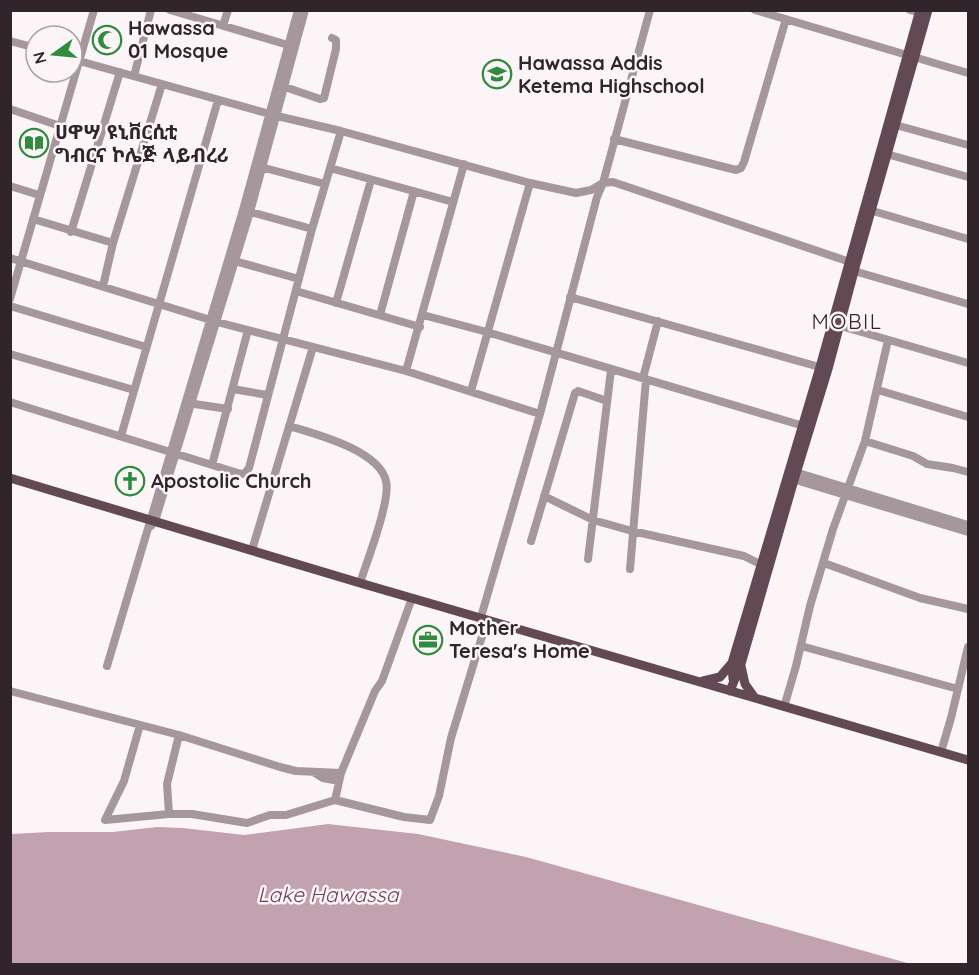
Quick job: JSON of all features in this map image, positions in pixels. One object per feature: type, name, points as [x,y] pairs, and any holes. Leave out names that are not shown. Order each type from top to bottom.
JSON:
[{"type":"main road","points":[[730,691],[853,265],[911,56],[920,11]]},
{"type":"main road","points":[[10,478],[152,523],[252,550],[969,760]]},
{"type":"main road","points":[[701,682],[720,677],[736,664]]},
{"type":"main road","points":[[736,664],[745,684],[755,698]]},
{"type":"street","points":[[84,38],[94,10]]},
{"type":"street","points":[[134,76],[151,10]]},
{"type":"street","points":[[223,26],[228,10]]},
{"type":"street","points":[[107,666],[189,403],[274,116],[285,87],[305,10]]},
{"type":"street","points":[[140,725],[124,780],[105,820],[168,813],[192,814],[247,823],[270,815],[286,815],[335,800],[404,817],[430,820],[597,197],[603,183],[650,10]]},
{"type":"street","points":[[755,10],[969,73]]},
{"type":"street","points":[[172,11],[288,45]]},
{"type":"street","points":[[274,116],[288,45],[298,11]]},
{"type":"street","points":[[614,139],[736,170],[741,168],[786,20]]},
{"type":"street","points":[[285,87],[320,99],[324,98],[336,49],[336,40],[332,38]]},
{"type":"street","points":[[84,62],[274,116],[341,131],[530,183],[576,193],[591,190],[603,183],[614,182],[969,304]]},
{"type":"street","points":[[71,232],[120,72]]},
{"type":"street","points":[[10,299],[70,84]]},
{"type":"street","points":[[103,286],[113,243],[162,84]]},
{"type":"street","points":[[121,436],[218,100]]},
{"type":"street","points":[[10,109],[60,126]]},
{"type":"street","points":[[893,119],[969,145]]},
{"type":"street","points":[[10,402],[241,474],[248,471],[312,229],[341,131]]},
{"type":"street","points":[[884,153],[969,177]]},
{"type":"street","points":[[406,371],[464,164]]},
{"type":"street","points":[[259,166],[325,184]]},
{"type":"street","points":[[330,168],[453,202]]},
{"type":"street","points":[[336,303],[371,180]]},
{"type":"street","points":[[471,391],[530,183]]},
{"type":"street","points":[[10,186],[39,195]]},
{"type":"street","points":[[380,315],[414,191]]},
{"type":"street","points":[[867,209],[969,239]]},
{"type":"street","points":[[247,211],[312,229]]},
{"type":"street","points":[[33,219],[113,243]]},
{"type":"street","points":[[10,258],[213,321],[406,371],[540,414]]},
{"type":"street","points":[[232,260],[299,279]]},
{"type":"street","points":[[296,291],[420,327]]},
{"type":"street","points":[[570,297],[824,368]]},
{"type":"street","points":[[10,306],[146,347]]},
{"type":"street","points":[[423,315],[807,427]]},
{"type":"street","points":[[630,569],[644,378],[658,321]]},
{"type":"street","points":[[836,325],[969,363]]},
{"type":"street","points":[[212,465],[248,330]]},
{"type":"street","points":[[784,707],[810,606],[846,492],[865,441],[888,340]]},
{"type":"street","points":[[252,550],[313,346]]},
{"type":"street","points":[[10,354],[134,390]]},
{"type":"street","points":[[588,559],[611,370]]},
{"type":"street","points":[[233,389],[267,395]]},
{"type":"street","points":[[878,390],[969,417]]},
{"type":"street","points":[[531,542],[575,393],[578,391],[607,401]]},
{"type":"street","points":[[189,403],[228,409]]},
{"type":"street","points":[[289,426],[353,448],[366,456],[384,475],[387,483],[384,505],[360,583]]},
{"type":"street","points":[[865,441],[914,456],[927,464],[969,472]]},
{"type":"street","points":[[791,475],[969,532]]},
{"type":"street","points":[[846,492],[969,525]]},
{"type":"street","points":[[544,496],[593,520],[744,556],[765,567]]},
{"type":"street","points":[[824,563],[920,598],[969,609]]},
{"type":"street","points":[[335,800],[340,777],[375,691],[382,681],[412,598]]},
{"type":"street","points":[[801,646],[959,686],[969,686]]},
{"type":"street","points":[[940,752],[969,647]]},
{"type":"street","points":[[10,691],[179,735],[279,767],[340,777]]},
{"type":"street","points":[[168,813],[167,784],[179,735]]},
{"type":"water","name":"Lake Hawassa","points":[[328,824],[418,834],[526,857],[911,964],[11,964],[11,834],[113,832],[157,827],[244,835]]},
{"type":"place","name":"Hawassa 01 Mosque","points":[[107,40]]},
{"type":"place","name":"Hawassa Addis Ketema Highschool","points":[[497,74]]},
{"type":"place","name":"ሀዋሣ ዩኒቨርሲቲ ግብርና ኮሌጅ ላይብረሪ","points":[[34,143]]},
{"type":"place","name":"Apostolic Church","points":[[130,481]]},
{"type":"place","name":"Mother Teresa's Home","points":[[428,640]]},
{"type":"district","name":"MOBIL","points":[[847,322]]}]
